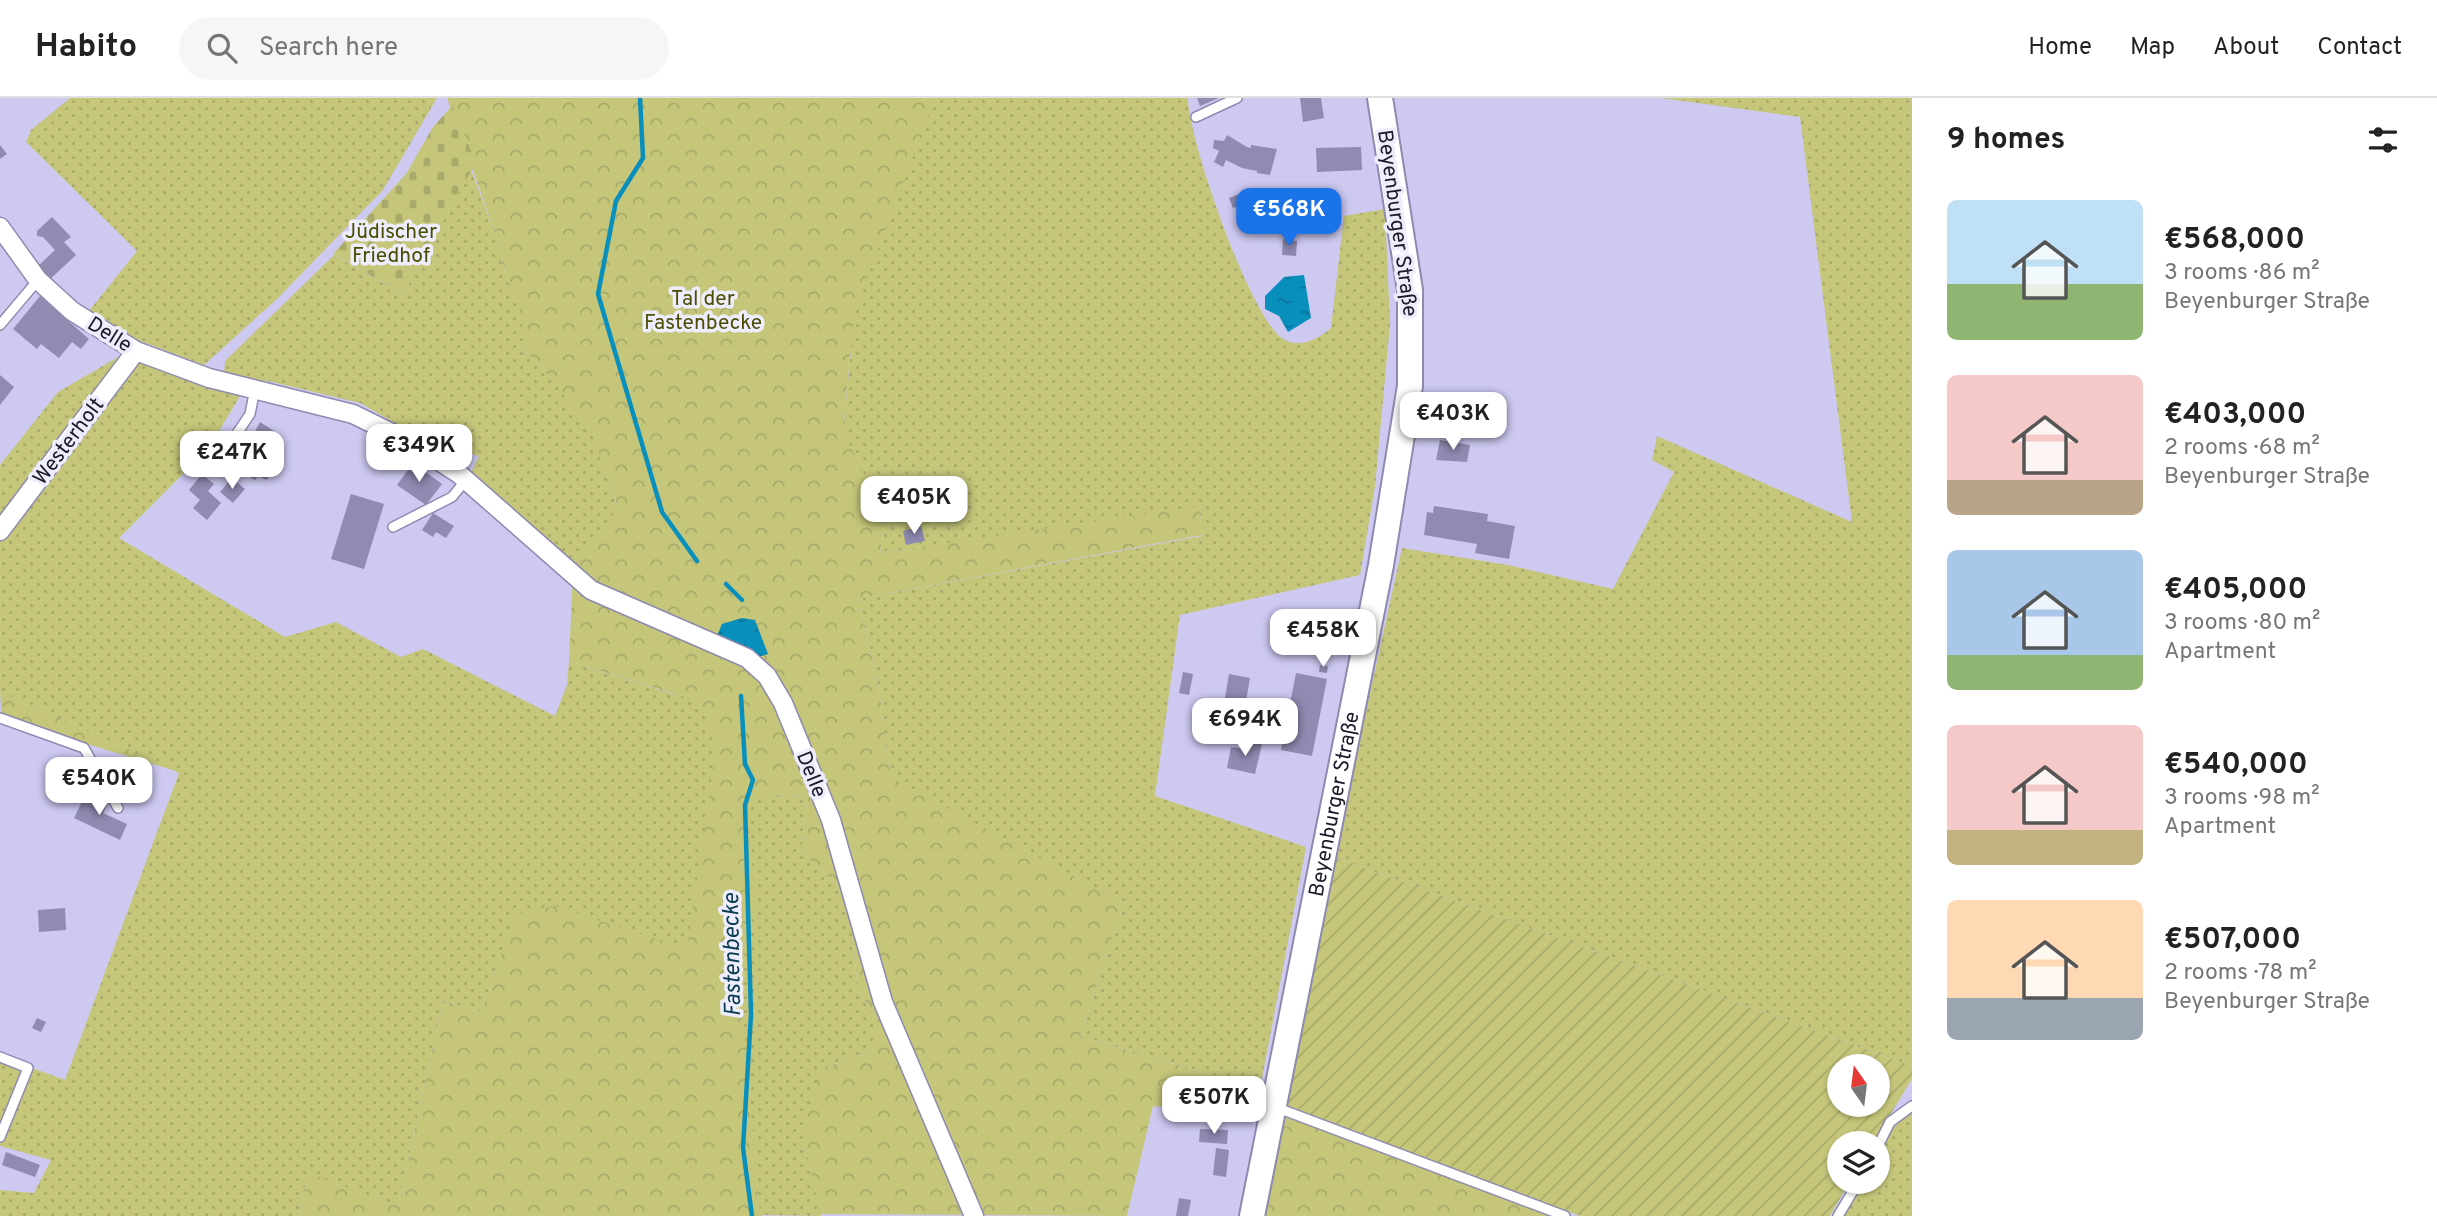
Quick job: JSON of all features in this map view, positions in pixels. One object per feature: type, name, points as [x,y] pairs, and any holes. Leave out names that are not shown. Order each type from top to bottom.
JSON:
[{"type":"main road","name":"Beyenburger Straße","points":[[1252,1216],[1391,515],[1410,386],[1410,290],[1380,98]]},
{"type":"street","name":"Delle","points":[[0,227],[38,280],[72,311],[135,351],[209,378],[353,414],[410,442],[466,480],[591,590],[747,658],[767,676],[783,703],[831,820],[883,1002],[974,1216]]},
{"type":"street","name":"Westerholt","points":[[0,531],[135,351]]},
{"type":"lane","points":[[1196,117],[1237,98]]},
{"type":"lane","points":[[0,325],[38,280]]},
{"type":"lane","points":[[218,462],[250,414],[255,389]]},
{"type":"lane","points":[[393,527],[452,498],[466,480]]},
{"type":"lane","points":[[0,718],[84,748],[118,807]]},
{"type":"lane","points":[[0,1057],[28,1068],[0,1137]]},
{"type":"lane","points":[[1886,1131],[1890,1122],[1912,1106]]},
{"type":"lane","points":[[1273,1107],[1565,1216]]},
{"type":"lane","points":[[1838,1216],[1851,1194]]},
{"type":"green space","points":[[70,98],[437,98],[383,190],[277,299],[204,365],[135,339],[89,311],[137,251],[26,142],[31,130]]},
{"type":"green space","name":"Tal der Fastenbecke","points":[[447,98],[935,98],[854,313],[843,432],[885,517],[880,553],[1200,506],[1202,535],[858,599],[879,689],[890,777],[1124,903],[1080,1036],[1260,1089],[1255,1119],[1153,1106],[1127,1216],[820,1214],[805,1143],[806,1118],[820,1069],[873,1052],[873,1015],[858,989],[852,933],[842,891],[801,850],[808,795],[749,798],[755,907],[743,973],[726,994],[743,1014],[760,1214],[763,1216],[298,1216],[308,1173],[398,1206],[443,1001],[481,1012],[515,914],[555,906],[687,949],[717,741],[700,702],[569,661],[573,569],[618,508],[595,439],[554,381],[525,351],[520,308],[506,277],[498,241]],"holes":[[[722,624],[768,653],[754,658],[717,635]]]},
{"type":"green space","name":"Tal der Fastenbecke","points":[[624,98],[1188,98],[1198,150],[1238,264],[1269,324],[1289,342],[1302,343],[1315,339],[1331,328],[1344,216],[1385,209],[1390,324],[1375,487],[1360,575],[1180,615],[1155,796],[1306,847],[1260,1089],[1080,1036],[1124,903],[890,778],[879,689],[858,599],[1202,536],[1200,507],[880,553],[885,517],[843,433],[851,351],[760,797],[808,795],[801,850],[842,891],[852,933],[858,989],[873,1015],[873,1052],[820,1069],[805,1143],[821,1216],[760,1215],[757,1194],[515,915],[481,1012],[443,1001],[398,1206],[308,1174],[298,1216],[0,1216],[0,1190],[34,1193],[51,1160],[0,1146],[0,1056],[65,1080],[179,773],[0,692],[0,465],[58,392],[125,353],[246,386],[209,448],[119,538],[285,637],[336,622],[401,657],[423,649],[555,716],[567,685],[569,661],[676,695],[684,642],[601,456],[618,509],[573,569],[469,477],[479,456],[430,443],[360,403],[268,381],[259,383],[224,374],[225,361],[334,255],[403,294],[471,170],[498,241],[506,277],[521,308],[525,351],[554,381]]},
{"type":"green space","points":[[1661,98],[1912,98],[1912,1066],[1890,1058],[1890,1054],[1879,1054],[1334,857],[1402,548],[1508,565],[1613,589],[1674,472],[1652,460],[1657,436],[1852,522],[1800,117]]},
{"type":"green space","name":"Jüdischer Friedhof","points":[[452,106],[476,162],[403,294],[333,254],[406,174],[433,127]]},
{"type":"green space","points":[[0,692],[179,772],[2,718]]},
{"type":"green space","points":[[1334,857],[1879,1054],[1827,1054],[1827,1117],[1889,1117],[1880,1131],[1827,1131],[1827,1194],[1843,1194],[1830,1216],[1580,1216],[1282,1107]]},
{"type":"green space","points":[[1890,1058],[1912,1066],[1912,1079],[1890,1115]]},
{"type":"green space","points":[[1912,1111],[1912,1216],[1843,1216],[1856,1194],[1890,1194],[1890,1133]]},
{"type":"green space","points":[[1279,1114],[1555,1216],[1259,1216]]},
{"type":"water","points":[[1304,275],[1311,318],[1288,332],[1279,316],[1265,309],[1265,296],[1284,277]]},
{"type":"water","points":[[742,618],[755,620],[768,654],[754,658],[717,636],[722,624]]},
{"type":"building","points":[[1197,98],[1219,98],[1200,106]]},
{"type":"building","points":[[1300,98],[1321,98],[1324,118],[1303,122]]},
{"type":"building","points":[[1227,135],[1247,147],[1251,148],[1251,145],[1277,149],[1270,175],[1242,168],[1226,160],[1223,167],[1214,162],[1219,151],[1213,148],[1214,140],[1224,141]]},
{"type":"building","points":[[0,145],[7,154],[0,159]]},
{"type":"building","points":[[1361,147],[1362,170],[1317,172],[1316,148]]},
{"type":"building","points":[[1241,193],[1245,204],[1233,208],[1229,198]]},
{"type":"building","points":[[1283,205],[1316,205],[1317,224],[1272,224],[1275,210],[1284,209]]},
{"type":"building","points":[[52,217],[71,237],[64,242],[76,255],[46,283],[34,270],[55,250],[43,237],[37,236],[37,231]]},
{"type":"building","points":[[1283,239],[1297,241],[1296,256],[1282,255]]},
{"type":"building","points":[[40,296],[89,339],[81,349],[72,342],[59,358],[41,344],[37,349],[13,329]]},
{"type":"building","points":[[0,375],[14,387],[0,405]]},
{"type":"building","points":[[260,422],[274,431],[266,444],[253,435]]},
{"type":"building","points":[[246,438],[271,452],[261,469],[270,474],[267,480],[258,476],[255,480],[230,465]]},
{"type":"building","points":[[1440,440],[1470,445],[1467,462],[1436,460]]},
{"type":"building","points":[[413,463],[442,484],[426,505],[397,485]]},
{"type":"building","points":[[202,474],[214,484],[208,491],[221,503],[207,520],[193,508],[200,500],[189,490]]},
{"type":"building","points":[[232,478],[245,489],[233,503],[220,492]]},
{"type":"building","points":[[351,494],[384,504],[364,569],[331,559]]},
{"type":"building","points":[[1434,506],[1488,514],[1487,521],[1515,526],[1509,559],[1475,553],[1477,544],[1424,535],[1427,512],[1433,513]]},
{"type":"building","points":[[433,513],[454,526],[446,538],[436,532],[433,537],[422,530]]},
{"type":"building","points":[[921,526],[925,541],[906,545],[903,531]]},
{"type":"building","points":[[1320,665],[1328,666],[1327,673],[1319,672]]},
{"type":"building","points":[[1183,672],[1193,674],[1189,695],[1179,693]]},
{"type":"building","points":[[1296,673],[1327,679],[1312,756],[1281,750]]},
{"type":"building","points":[[1229,674],[1250,678],[1245,707],[1224,704]]},
{"type":"building","points":[[1246,740],[1262,744],[1255,774],[1227,768],[1231,747],[1244,749]]},
{"type":"building","points":[[86,793],[108,803],[103,813],[127,824],[120,840],[74,818]]},
{"type":"building","points":[[65,908],[66,930],[39,932],[38,910]]},
{"type":"building","points":[[37,1018],[46,1022],[41,1032],[32,1028]]},
{"type":"building","points":[[1200,1129],[1228,1130],[1227,1144],[1199,1142]]},
{"type":"building","points":[[1216,1148],[1229,1150],[1226,1177],[1213,1175]]},
{"type":"building","points":[[6,1152],[40,1165],[35,1177],[2,1165]]},
{"type":"building","points":[[1179,1198],[1191,1200],[1188,1216],[1176,1216]]},
{"type":"waterway","name":"Fastenbecke","points":[[640,98],[643,158],[616,201],[598,294],[662,512],[697,561]]},
{"type":"waterway","name":"Fastenbecke","points":[[726,584],[742,600]]},
{"type":"waterway","name":"Fastenbecke","points":[[741,696],[745,764],[753,780],[745,805],[751,1014],[743,1148],[752,1216]]}]
